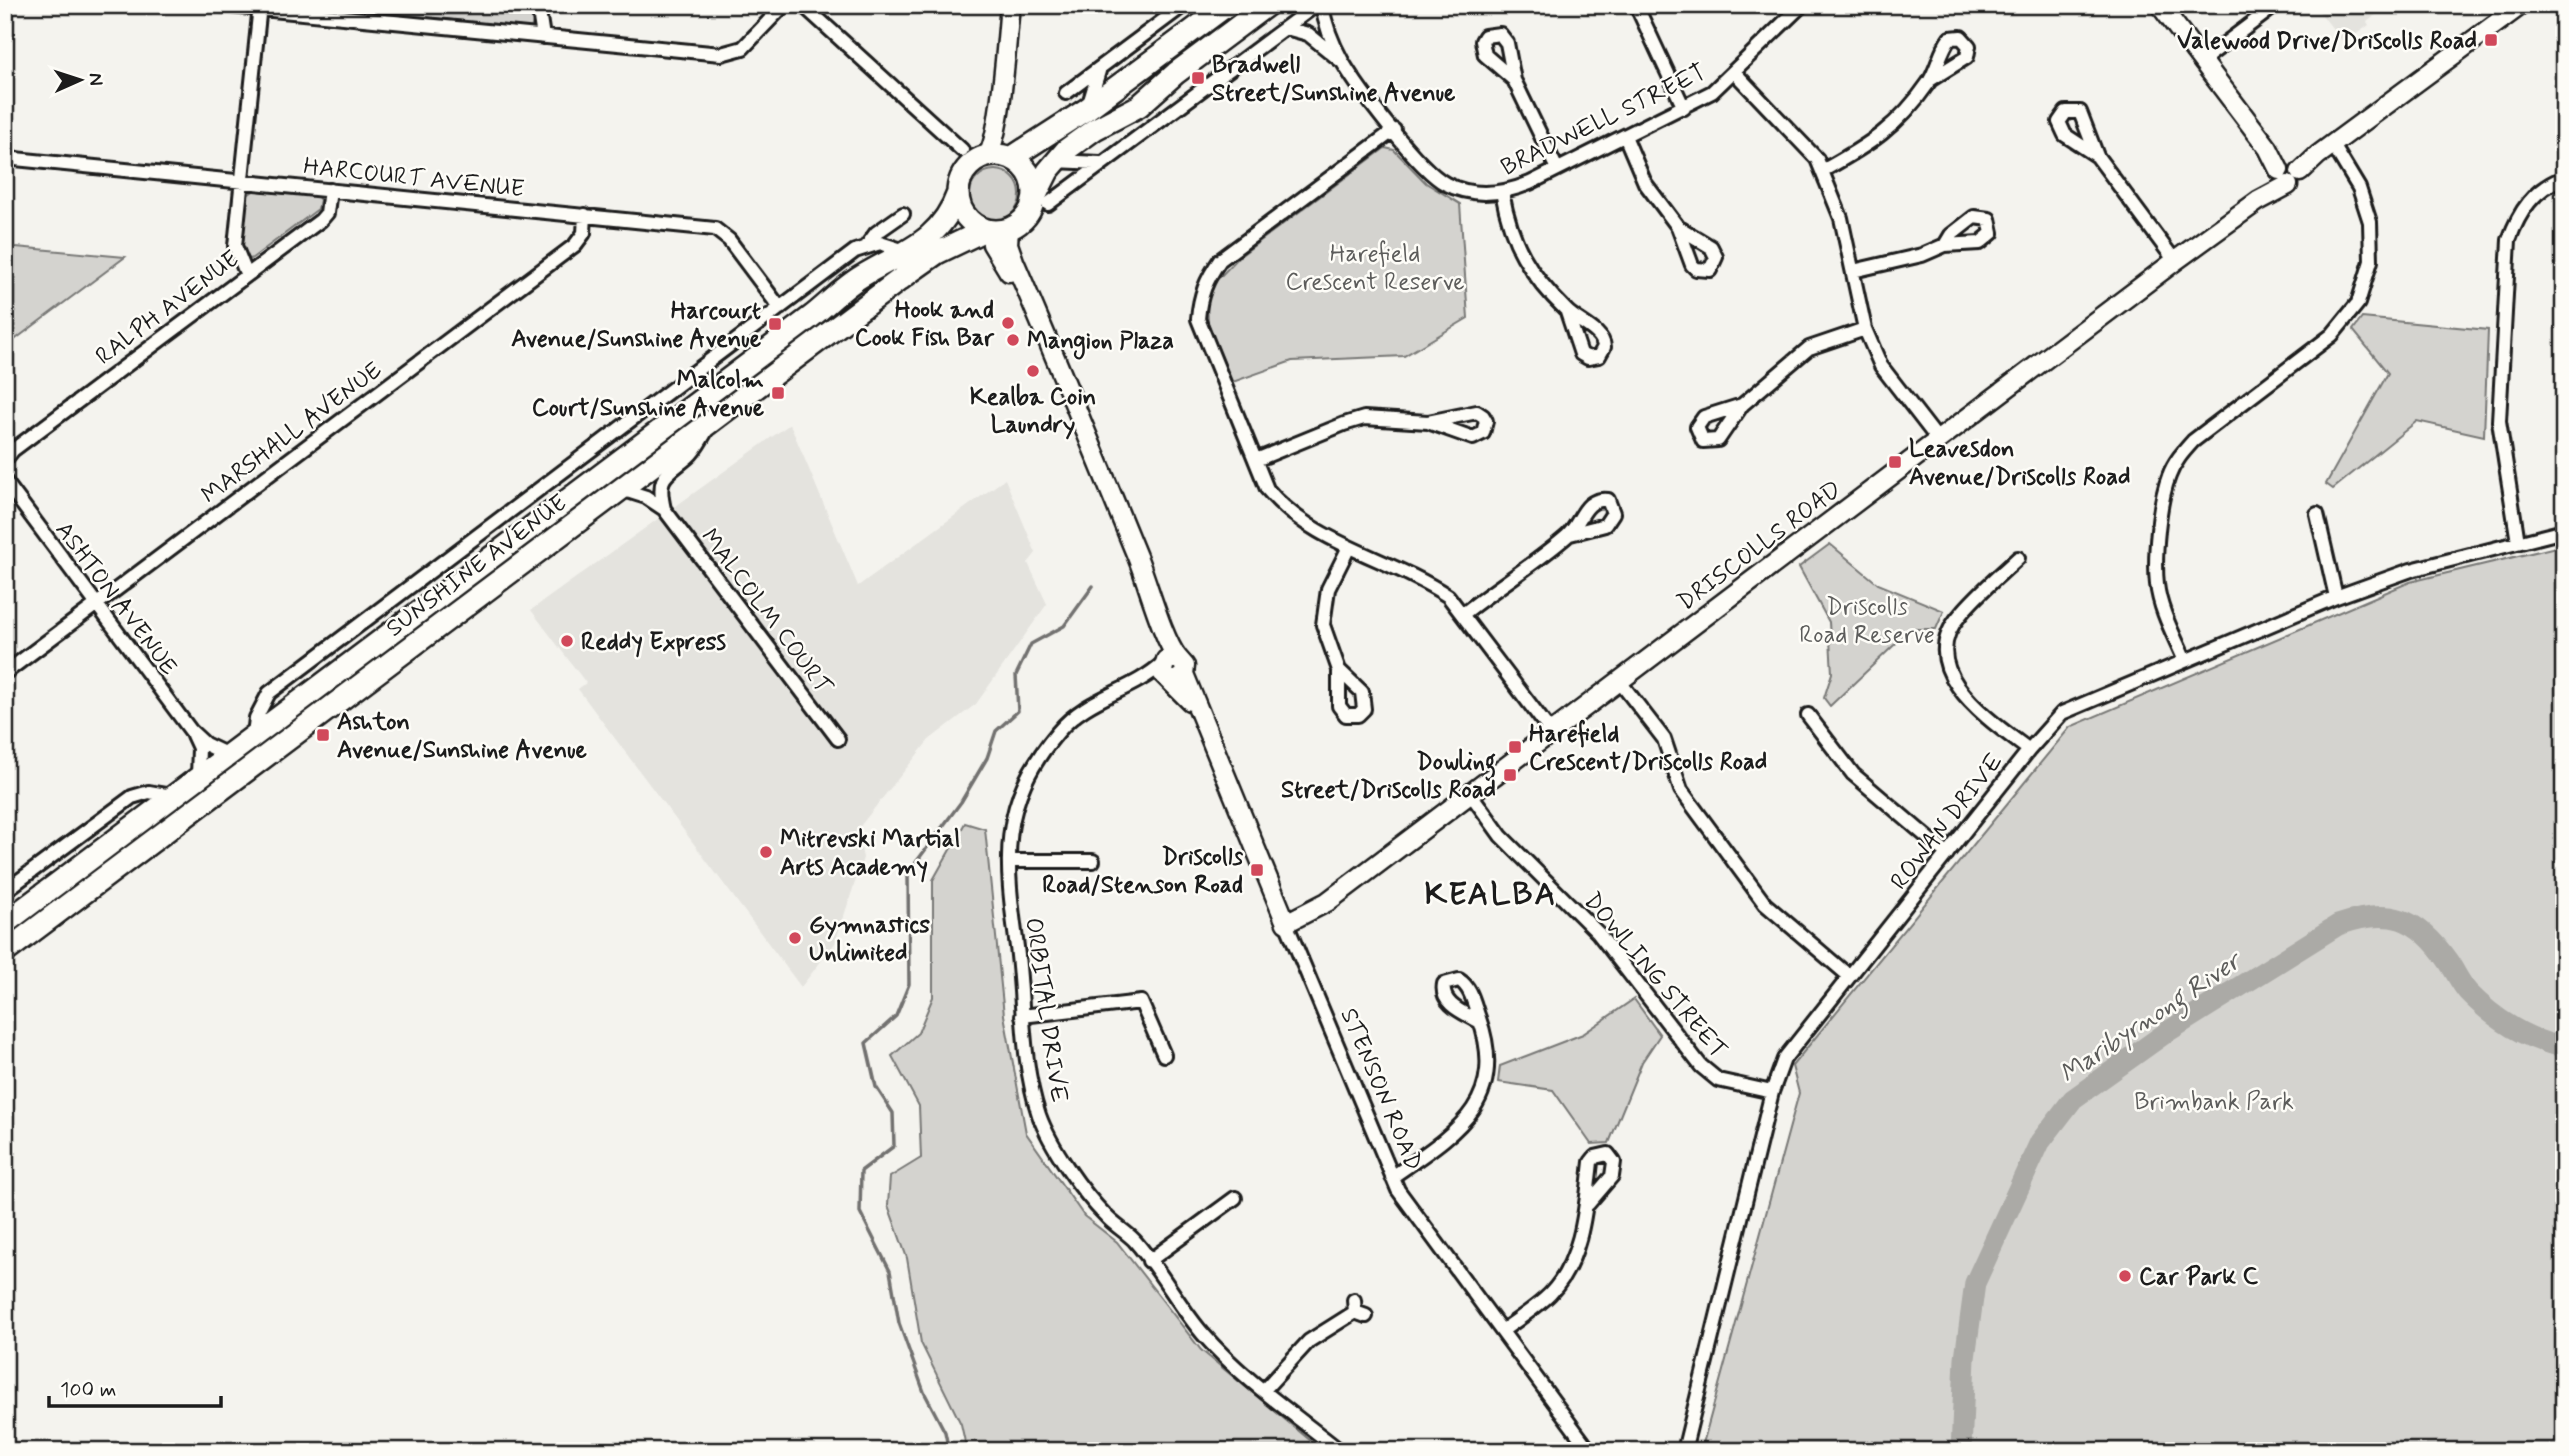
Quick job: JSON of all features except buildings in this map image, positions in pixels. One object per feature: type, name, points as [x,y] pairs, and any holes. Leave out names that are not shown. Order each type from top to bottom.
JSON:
[{"type":"main road","points":[[1227,5],[1087,109],[1002,157],[968,167],[961,179],[958,193],[962,212],[975,226],[995,230],[1022,221],[1040,203],[1055,161],[1095,129],[1139,106],[1177,73],[1267,5]]},
{"type":"main road","points":[[1002,157],[1030,176],[1040,203]]},
{"type":"main road","name":"SUNSHINE AVENUE","points":[[5,923],[811,317],[854,281],[909,252],[941,224],[958,193]]},
{"type":"main road","name":"SUNSHINE AVENUE","points":[[5,952],[926,261],[995,230]]},
{"type":"main road","points":[[621,489],[628,455]]},
{"type":"main road","points":[[382,639],[435,611],[472,584],[482,583],[488,589]]},
{"type":"main road","points":[[114,840],[125,844],[138,841],[174,814],[237,777]]},
{"type":"street","points":[[220,5],[721,54],[743,48],[784,5]]},
{"type":"street","points":[[538,5],[543,37]]},
{"type":"street","points":[[803,5],[962,150]]},
{"type":"street","points":[[1002,157],[991,148],[1000,102],[1010,5]]},
{"type":"street","points":[[1066,93],[1184,5]]},
{"type":"street","points":[[1040,203],[1100,163],[1316,5]]},
{"type":"street","name":"BRADWELL STREET","points":[[1322,5],[1329,33],[1343,62],[1422,167],[1448,185],[1473,192],[1502,192],[1557,169],[1684,108],[1712,92],[1735,73],[1802,5]]},
{"type":"street","points":[[1636,5],[1684,108]]},
{"type":"street","points":[[2160,5],[2288,172]]},
{"type":"street","points":[[2203,60],[2276,5]]},
{"type":"street","name":"DRISCOLLS ROAD","points":[[1286,923],[1327,902],[2175,261],[2259,201],[2288,172],[2326,150],[2521,5]]},
{"type":"street","points":[[246,273],[235,246],[260,7]]},
{"type":"street","points":[[1286,28],[1308,34],[1343,62]]},
{"type":"street","points":[[1087,109],[1099,71]]},
{"type":"street","points":[[1735,73],[1817,159],[1841,218],[1865,328],[1881,366],[1939,441]]},
{"type":"street","points":[[1514,80],[1557,169]]},
{"type":"street","points":[[1822,171],[1877,139],[1930,80]]},
{"type":"street","points":[[1394,130],[1220,260],[1207,278],[1200,297],[1198,319],[1267,489],[1285,510],[1349,547],[1425,581],[1448,596],[1551,732]]},
{"type":"street","points":[[1625,136],[1645,183],[1678,228]]},
{"type":"street","points":[[2185,661],[2162,604],[2157,584],[2162,505],[2168,477],[2178,457],[2193,440],[2332,335],[2358,303],[2366,284],[2371,261],[2370,222],[2359,188],[2326,150]]},
{"type":"street","points":[[2096,156],[2175,261]]},
{"type":"street","name":"HARCOURT AVENUE","points":[[5,158],[715,229],[729,240],[780,308]]},
{"type":"street","points":[[1055,161],[1100,163]]},
{"type":"street","points":[[2518,542],[2499,421],[2509,240],[2519,213],[2546,184],[2564,178]]},
{"type":"street","name":"RALPH AVENUE","points":[[8,454],[246,273],[321,220],[327,213],[330,190]]},
{"type":"street","points":[[1502,192],[1514,243],[1528,267],[1567,312]]},
{"type":"street","points":[[868,244],[876,233],[903,214]]},
{"type":"street","name":"MARSHALL AVENUE","points":[[5,673],[575,245],[584,233],[585,215]]},
{"type":"street","name":"STENSON ROAD","points":[[995,230],[1008,244],[1077,404],[1162,622],[1171,669],[1198,708],[1392,1177],[1405,1201],[1590,1451]]},
{"type":"street","points":[[254,735],[256,718],[269,693],[855,250],[868,244],[886,244],[909,252]]},
{"type":"street","points":[[1853,271],[1922,255],[1945,245]]},
{"type":"street","points":[[1742,405],[1809,348],[1865,328]]},
{"type":"street","points":[[1256,460],[1364,418],[1428,422]]},
{"type":"street","points":[[664,509],[660,490],[663,478],[690,455],[715,419]]},
{"type":"street","name":"ASHTON AVENUE","points":[[7,486],[191,731],[205,744],[228,755]]},
{"type":"street","name":"MALCOLM COURT","points":[[621,489],[646,497],[664,509],[838,738]]},
{"type":"street","points":[[2317,514],[2336,597]]},
{"type":"street","name":"ROWAN DRIVE","points":[[1684,1451],[1772,1091],[1784,1059],[2029,750],[2062,713],[2336,597],[2411,570],[2564,531]]},
{"type":"street","points":[[1463,614],[1570,534]]},
{"type":"street","points":[[1339,670],[1323,625],[1323,607],[1349,547]]},
{"type":"street","points":[[2018,558],[1958,616],[1948,640],[1946,656],[1949,672],[1964,698],[2029,750]]},
{"type":"street","name":"ORBITAL DRIVE","points":[[1171,669],[1094,700],[1057,733],[1017,799],[1011,821],[1009,861],[1022,1016],[1033,1086],[1046,1132],[1094,1204],[1134,1241],[1203,1334],[1264,1390],[1340,1451]]},
{"type":"street","points":[[1620,682],[1664,739],[1682,790],[1765,904],[1849,976]]},
{"type":"street","points":[[1808,715],[1853,774],[1947,854]]},
{"type":"street","name":"ASHTON AVENUE","points":[[191,731],[199,748],[198,776]]},
{"type":"street","points":[[5,891],[132,797],[149,792],[172,796]]},
{"type":"street","name":"DOWLING STREET","points":[[1470,793],[1501,836],[1598,933],[1701,1066],[1718,1080],[1772,1091]]},
{"type":"street","points":[[1009,861],[1093,862]]},
{"type":"street","points":[[1022,1016],[1141,1002],[1164,1055]]},
{"type":"street","points":[[1392,1177],[1454,1131],[1472,1112],[1489,1069],[1488,1045],[1480,1022]]},
{"type":"street","points":[[1149,1261],[1235,1199]]},
{"type":"street","points":[[1502,1331],[1549,1295],[1562,1280],[1588,1205]]},
{"type":"street","points":[[1264,1390],[1309,1341],[1358,1309]]},
{"type":"shaded area","points":[[2314,5],[2388,5],[2367,22],[2369,25],[2344,43]]},
{"type":"shaded area","points":[[790,424],[858,586],[1005,479],[1036,553],[1028,563],[1047,604],[976,704],[929,740],[857,830],[863,858],[835,943],[801,987],[578,689],[586,683],[531,610]]},
{"type":"green space","points":[[310,5],[523,5],[535,17],[531,28]]},
{"type":"green space","name":"Harefield Crescent Reserve","points":[[1385,148],[1394,150],[1426,183],[1460,204],[1468,318],[1404,356],[1292,361],[1230,383],[1208,323],[1207,302],[1213,284],[1240,256]]},
{"type":"green space","points":[[995,170],[1013,177],[1020,195],[1013,213],[995,220],[977,213],[970,195],[977,177]]},
{"type":"green space","points":[[258,188],[316,195],[320,200],[318,209],[251,259],[244,257],[241,248],[246,196]]},
{"type":"green space","points":[[5,246],[125,257],[5,347]]},
{"type":"green space","points":[[2362,318],[2488,330],[2484,436],[2417,421],[2333,489],[2326,484],[2388,373],[2353,330]]},
{"type":"green space","name":"Driscolls Road Reserve","points":[[1830,544],[1878,584],[1944,611],[1936,629],[1911,629],[1830,706],[1824,698],[1832,673],[1829,622],[1799,567]]},
{"type":"green space","name":"Brimbank Park","points":[[2564,545],[2564,1451],[1701,1451],[1799,1093],[1792,1066],[2070,727],[2410,582]]},
{"type":"green space","points":[[965,823],[985,829],[1004,1015],[1026,1133],[1084,1216],[1117,1242],[1201,1350],[1323,1451],[967,1451],[961,1424],[921,1343],[907,1258],[888,1205],[890,1177],[921,1158],[919,1106],[892,1056],[918,1033],[933,997],[933,880]]},
{"type":"green space","points":[[1634,999],[1660,1035],[1642,1062],[1609,1143],[1591,1144],[1553,1090],[1498,1082],[1500,1066],[1583,1034]]},
{"type":"waterway","points":[[949,1451],[945,1432],[924,1392],[899,1323],[890,1271],[860,1212],[861,1171],[894,1146],[893,1113],[876,1087],[866,1043],[896,1016],[909,984],[908,873],[961,802],[987,758],[996,731],[1018,711],[1016,675],[1031,644],[1064,626],[1093,586]]},
{"type":"waterway","name":"Maribyrnong River","points":[[1961,1451],[1965,1358],[1975,1283],[2040,1142],[2073,1099],[2167,1032],[2338,925],[2372,917],[2387,917],[2400,919],[2425,934],[2448,961],[2468,992],[2500,1020],[2537,1040],[2564,1047]]},
{"type":"place","name":"Valewood Drive/Driscolls Road","points":[[2491,40]]},
{"type":"place","name":"Bradwell Street/Sunshine Avenue","points":[[1198,78]]},
{"type":"place","name":"Hook and Cook Fish Bar","points":[[1008,323]]},
{"type":"place","name":"Harcourt Avenue/Sunshine Avenue","points":[[775,324]]},
{"type":"place","name":"Mangion Plaza","points":[[1013,340]]},
{"type":"place","name":"Kealba Coin Laundry","points":[[1033,371]]},
{"type":"place","name":"Malcolm Court/Sunshine Avenue","points":[[778,393]]},
{"type":"place","name":"Leavesdon Avenue/Driscolls Road","points":[[1895,462]]},
{"type":"place","name":"Reddy Express","points":[[567,641]]},
{"type":"place","name":"Ashton Avenue/Sunshine Avenue","points":[[323,735]]},
{"type":"place","name":"Harefield Crescent/Driscolls Road","points":[[1515,747]]},
{"type":"place","name":"Dowling Street/Driscolls Road","points":[[1510,775]]},
{"type":"place","name":"Mitrevski Martial Arts Academy","points":[[766,852]]},
{"type":"place","name":"Driscolls Road/Stenson Road","points":[[1257,870]]},
{"type":"place","name":"Gymnastics Unlimited","points":[[795,938]]},
{"type":"place","name":"Car Park C","points":[[2125,1276]]},
{"type":"district","name":"KEALBA","points":[[1491,893]]}]
